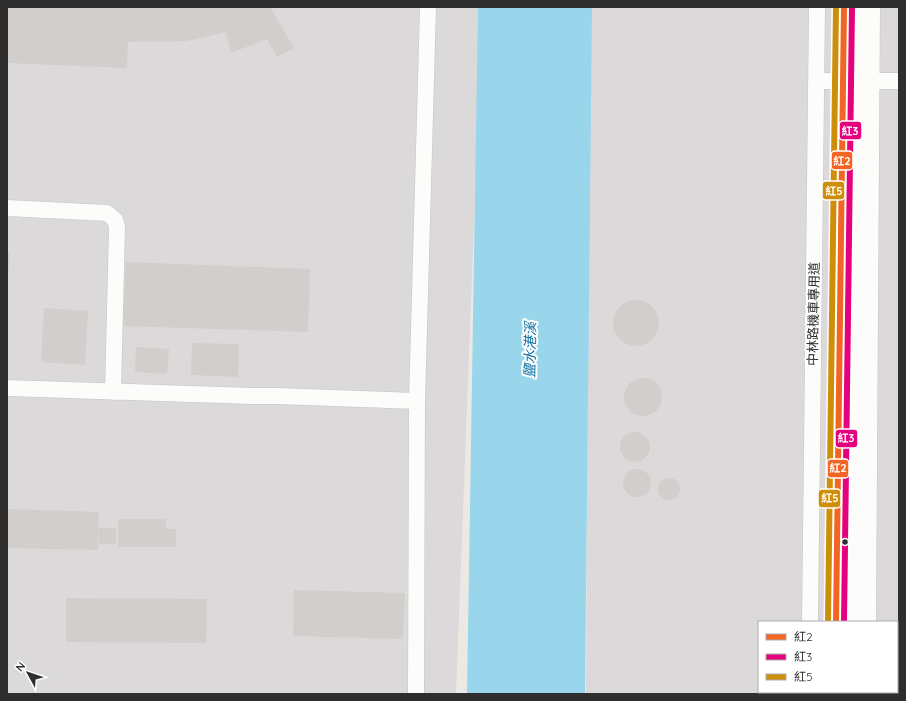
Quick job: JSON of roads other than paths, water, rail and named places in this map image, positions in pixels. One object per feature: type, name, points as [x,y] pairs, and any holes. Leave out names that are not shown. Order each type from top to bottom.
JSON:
[{"type":"street","points":[[416,694],[417,401],[428,7]]},
{"type":"street","name":"中林路機車專用道","points":[[810,621],[817,7]]},
{"type":"street","points":[[836,621],[844,7]]},
{"type":"street","points":[[861,7],[866,81],[868,621]]},
{"type":"street","points":[[854,621],[866,81],[872,7]]},
{"type":"street","points":[[816,81],[899,81]]},
{"type":"street","points":[[7,208],[107,213],[115,220],[117,227],[113,392]]},
{"type":"street","points":[[7,388],[417,401]]},
{"type":"water","name":"鹽水港溪","points":[[478,7],[592,7],[585,694],[467,694]]}]
